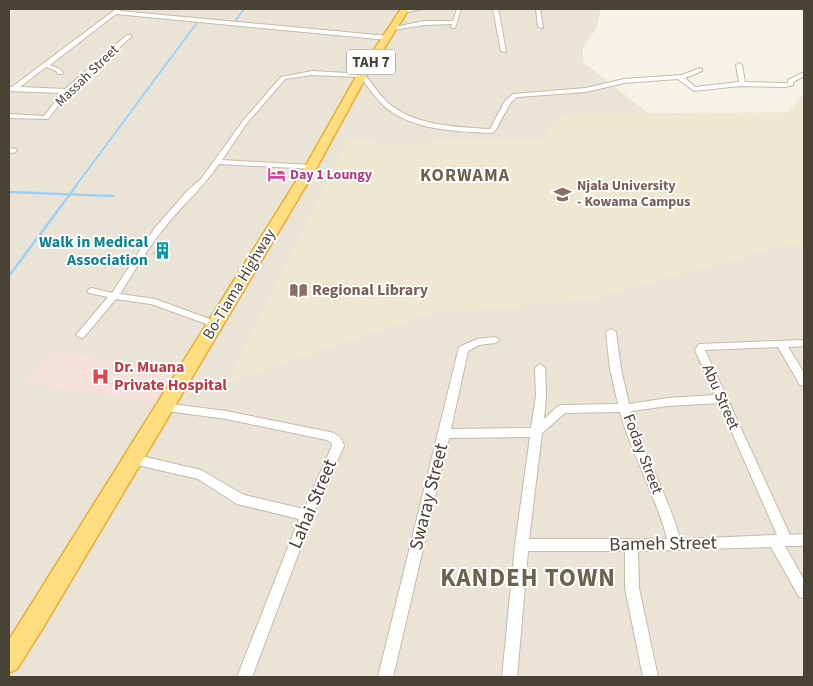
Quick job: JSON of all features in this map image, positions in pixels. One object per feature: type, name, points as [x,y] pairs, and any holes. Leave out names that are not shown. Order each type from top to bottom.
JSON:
[{"type":"highway","name":"Bo-Tiama Highway","points":[[9,661],[311,166],[362,76],[388,38],[404,10]]},
{"type":"street","points":[[404,10],[420,9]]},
{"type":"street","points":[[452,29],[459,9]]},
{"type":"street","points":[[495,9],[504,51]]},
{"type":"street","points":[[538,9],[541,27]]},
{"type":"street","points":[[11,89],[117,10],[388,38]]},
{"type":"street","points":[[393,28],[424,23],[455,22]]},
{"type":"street","name":"Massah Street","points":[[9,116],[46,118],[67,91],[129,36]]},
{"type":"street","points":[[45,65],[59,71],[68,68]]},
{"type":"street","points":[[739,65],[742,84]]},
{"type":"street","points":[[81,335],[114,296],[157,231],[191,192],[204,181],[245,122],[282,78],[291,75],[313,74],[362,76],[385,104],[398,113],[444,127],[492,131],[508,100],[516,95],[586,90],[624,81],[679,77],[700,70]]},
{"type":"street","points":[[679,77],[694,89],[742,84],[785,85],[791,84],[790,81],[804,74]]},
{"type":"street","points":[[11,89],[67,91]]},
{"type":"street","points":[[217,162],[311,166]]},
{"type":"street","points":[[92,291],[152,301],[215,324]]},
{"type":"street","name":"Foday Street","points":[[611,332],[612,352],[631,430],[670,520],[675,545]]},
{"type":"street","name":"Swaray Street","points":[[385,677],[463,349],[477,342],[495,340]]},
{"type":"street","points":[[781,343],[804,382]]},
{"type":"street","name":"Abu Street","points":[[804,343],[703,346],[700,350],[804,592]]},
{"type":"street","points":[[509,677],[522,545],[542,396],[540,368]]},
{"type":"street","points":[[444,434],[536,432],[562,409],[626,408],[668,402],[722,399]]},
{"type":"street","name":"Lahai Street","points":[[164,407],[226,416],[335,438],[338,446],[307,515],[245,677]]},
{"type":"street","points":[[133,459],[201,475],[241,500],[307,515]]},
{"type":"street","name":"Bameh Street","points":[[522,545],[675,545],[804,540]]},
{"type":"street","points":[[631,544],[632,588],[650,677]]},
{"type":"shaded area","points":[[9,9],[601,9],[596,29],[583,47],[583,62],[647,112],[661,121],[804,157],[804,677],[9,677]]},
{"type":"shaded area","name":"Njala University - Kowama Campus","points":[[804,93],[804,245],[782,246],[590,300],[428,314],[227,383],[348,141],[392,143],[547,140],[546,134],[566,114],[788,112]]},
{"type":"shaded area","name":"Dr. Muana Private Hospital","points":[[52,351],[173,368],[153,402],[26,383]]},
{"type":"building","name":"Walk in Medical Association","points":[[158,246],[171,248],[166,256],[153,254]]},
{"type":"waterway","points":[[236,20],[244,9]]},
{"type":"waterway","points":[[75,187],[196,24]]},
{"type":"waterway","points":[[70,194],[76,186]]},
{"type":"waterway","points":[[9,192],[70,194]]},
{"type":"waterway","points":[[9,276],[70,194]]},
{"type":"waterway","points":[[70,194],[113,196]]},
{"type":"place","name":"Day 1 Loungy","points":[[276,175]]},
{"type":"place","name":"Njala University - Kowama Campus","points":[[563,194]]},
{"type":"place","name":"Walk in Medical Association","points":[[162,251]]},
{"type":"place","name":"Regional Library","points":[[298,290]]},
{"type":"place","name":"Dr. Muana Private Hospital","points":[[100,376]]},
{"type":"district","name":"KORWAMA","points":[[465,175]]},
{"type":"district","name":"KANDEH TOWN","points":[[528,578]]}]
